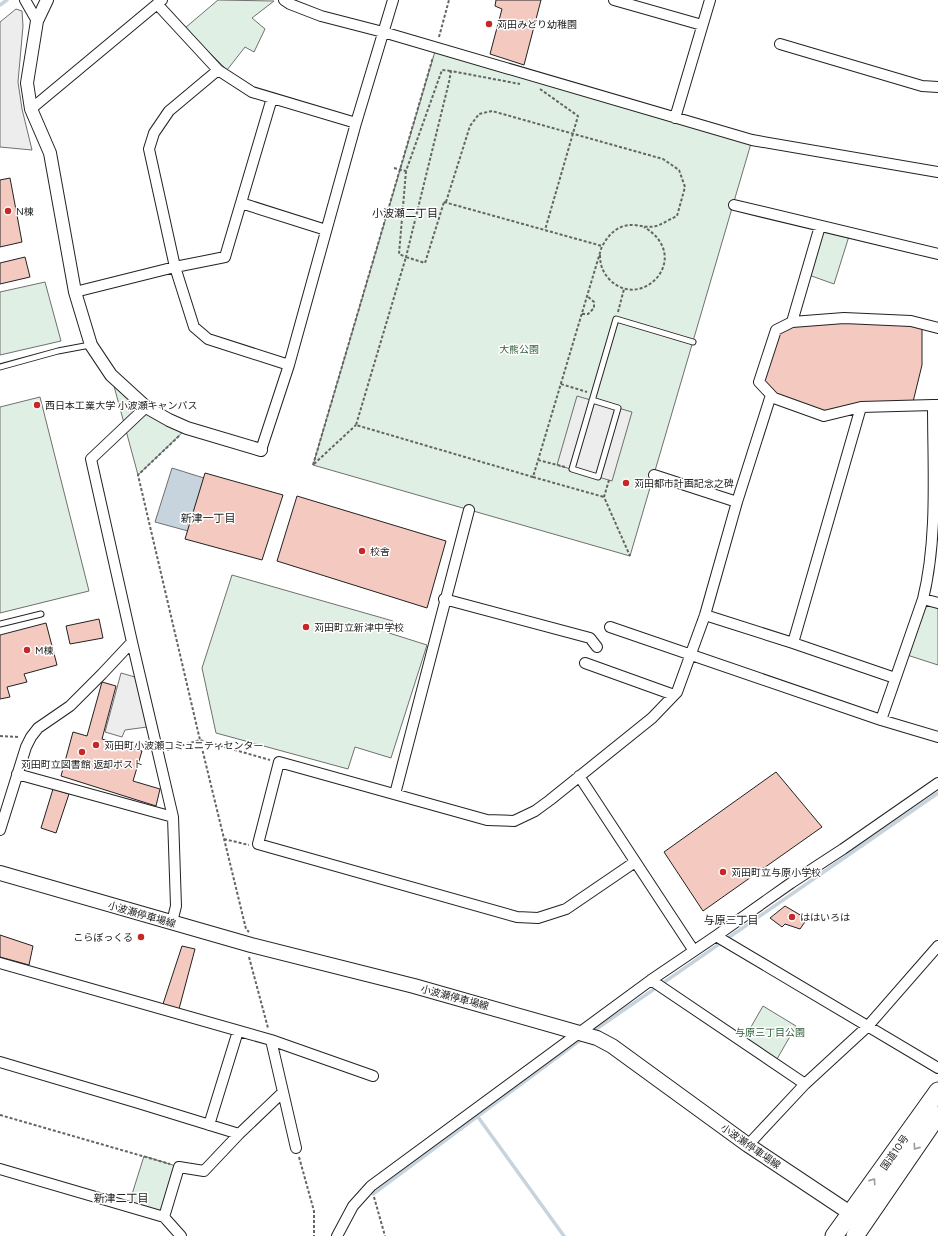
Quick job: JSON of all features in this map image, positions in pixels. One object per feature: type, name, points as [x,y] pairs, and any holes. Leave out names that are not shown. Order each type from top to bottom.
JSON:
[{"type":"highway","name":"国道10号","points":[[857,1218],[938,1091]]},
{"type":"highway","name":"国道10号","points":[[857,1218],[938,1116]]},
{"type":"highway","points":[[834,1236],[857,1218]]},
{"type":"highway","points":[[855,1236],[857,1218]]},
{"type":"main road","name":"小波瀬停車場線","points":[[0,873],[251,945],[414,986],[597,1038],[612,1046],[748,1145],[857,1218]]},
{"type":"street","points":[[25,0],[37,21]]},
{"type":"street","points":[[47,0],[37,21],[28,83],[31,109],[50,153],[75,292],[91,345],[111,375],[146,407],[187,428],[261,450],[289,365],[356,123],[393,0]]},
{"type":"street","points":[[284,0],[290,4],[321,16],[384,32],[752,140],[938,172]]},
{"type":"street","points":[[614,0],[702,25]]},
{"type":"street","points":[[675,118],[710,0]]},
{"type":"street","points":[[31,109],[159,2],[218,70],[252,92],[356,123]]},
{"type":"street","points":[[780,44],[922,86],[938,87]]},
{"type":"street","points":[[218,70],[169,111],[154,133],[149,149],[175,267],[194,327],[208,339],[289,365]]},
{"type":"street","points":[[75,292],[175,267],[225,257],[272,98]]},
{"type":"street","points":[[241,203],[326,230]]},
{"type":"street","points":[[734,205],[938,254]]},
{"type":"street","points":[[792,322],[820,226]]},
{"type":"street","points":[[881,720],[923,599],[928,579],[932,533],[935,405],[861,407],[824,416],[774,398],[759,382],[776,330],[792,322],[844,318],[911,321],[938,328]]},
{"type":"street","points":[[635,862],[566,909],[538,918],[517,917],[258,844],[279,762],[487,820],[514,821],[535,811],[652,718],[677,692],[705,615],[771,396]]},
{"type":"street","points":[[146,407],[91,459],[173,817],[176,906],[172,922]]},
{"type":"street","points":[[793,643],[861,407]]},
{"type":"street","points":[[654,475],[738,502]]},
{"type":"street","points":[[395,794],[444,599],[469,510]]},
{"type":"street","points":[[444,599],[590,638],[597,648]]},
{"type":"street","points":[[923,599],[938,603]]},
{"type":"street","points":[[705,615],[895,678]]},
{"type":"street","points":[[610,627],[881,720],[938,737]]},
{"type":"street","points":[[0,830],[26,747],[31,737],[38,728],[70,706],[132,642]]},
{"type":"street","points":[[585,664],[674,695]]},
{"type":"street","points":[[17,774],[173,817]]},
{"type":"street","points":[[578,776],[694,951]]},
{"type":"street","points":[[337,1236],[353,1206],[371,1186],[652,980],[938,783]]},
{"type":"street","points":[[716,936],[938,1068]]},
{"type":"street","points":[[748,1145],[805,1084],[868,1026],[938,946]]},
{"type":"street","points":[[0,963],[271,1040],[373,1076]]},
{"type":"street","points":[[652,980],[805,1084]]},
{"type":"street","points":[[209,1125],[238,1031]]},
{"type":"street","points":[[271,1040],[282,1093],[296,1148]]},
{"type":"street","points":[[0,1062],[239,1134]]},
{"type":"street","points":[[164,1217],[179,1167],[204,1171],[239,1134],[282,1093]]},
{"type":"street","points":[[0,1169],[164,1217],[181,1236]]},
{"type":"lane","points":[[592,400],[618,408],[598,477],[572,469],[592,400],[616,319],[694,342]]},
{"type":"lane","points":[[0,367],[58,351],[91,345]]},
{"type":"lane","points":[[0,624],[41,614]]},
{"type":"path","points":[[449,0],[313,465],[356,425],[406,257],[451,71]]},
{"type":"path","points":[[523,85],[442,70],[406,172],[399,254],[425,263],[470,126],[479,114],[492,111],[663,159],[679,170],[685,187],[676,216],[657,226],[644,227],[635,225],[625,226],[615,230],[607,237],[602,246],[533,477]]},
{"type":"path","points":[[538,88],[578,116],[545,230]]},
{"type":"path","points":[[394,168],[406,172]]},
{"type":"path","points":[[446,202],[602,246]]},
{"type":"path","points":[[602,246],[600,257],[602,267],[607,277],[614,284],[635,290],[645,287],[655,281],[661,272],[664,262],[664,251],[660,241],[653,233],[644,227]]},
{"type":"path","points":[[616,319],[624,288]]},
{"type":"path","points":[[582,314],[588,314],[594,308],[594,302],[587,296]]},
{"type":"path","points":[[612,309],[620,312]]},
{"type":"path","points":[[561,384],[588,392]]},
{"type":"path","points":[[356,425],[604,497]]},
{"type":"path","points":[[187,428],[138,475],[246,929],[254,936]]},
{"type":"path","points":[[538,460],[572,469]]},
{"type":"path","points":[[609,480],[604,497],[630,556]]},
{"type":"path","points":[[0,736],[31,737]]},
{"type":"path","points":[[158,753],[200,740],[279,762]]},
{"type":"path","points":[[224,839],[252,846],[258,844]]},
{"type":"path","points":[[249,954],[271,1040]]},
{"type":"path","points":[[0,1115],[179,1167]]},
{"type":"path","points":[[296,1148],[314,1211],[314,1236]]},
{"type":"path","points":[[371,1186],[385,1236]]},
{"type":"green space","points":[[218,0],[274,1],[252,18],[265,29],[254,52],[245,47],[227,70],[185,28]]},
{"type":"green space","name":"大熊公園","points":[[436,48],[752,140],[630,556],[313,465]]},
{"type":"green space","points":[[820,226],[850,233],[834,284],[806,274]]},
{"type":"green space","points":[[45,282],[61,341],[0,355],[0,292]]},
{"type":"green space","points":[[111,375],[131,394],[187,428],[138,475]]},
{"type":"green space","points":[[40,397],[89,591],[0,613],[0,407]]},
{"type":"green space","points":[[232,575],[393,621],[389,633],[427,645],[391,758],[355,747],[348,769],[216,733],[202,668]]},
{"type":"green space","points":[[923,599],[938,603],[938,665],[904,654]]},
{"type":"green space","name":"与原三丁目公園","points":[[763,1006],[796,1026],[777,1059],[744,1039]]},
{"type":"green space","points":[[144,1156],[179,1167],[164,1217],[128,1207]]},
{"type":"shaded area","points":[[16,9],[22,11],[23,26],[18,82],[22,109],[32,150],[0,147],[0,22]]},
{"type":"shaded area","points":[[577,396],[632,412],[612,481],[557,465]]},
{"type":"shaded area","points":[[172,468],[204,478],[188,531],[155,522]]},
{"type":"shaded area","points":[[121,673],[135,677],[147,727],[125,730],[122,737],[105,732]]},
{"type":"building","points":[[496,0],[541,0],[524,65],[490,54],[502,9],[495,6]]},
{"type":"building","name":"N棟","points":[[10,178],[22,242],[0,247],[0,180]]},
{"type":"building","points":[[25,257],[30,277],[0,284],[0,263]]},
{"type":"building","points":[[792,322],[922,324],[922,365],[912,406],[824,416],[774,398],[759,382],[776,330]]},
{"type":"building","points":[[205,473],[283,495],[262,560],[185,539]]},
{"type":"building","name":"校舎","points":[[297,496],[446,541],[427,608],[277,561]]},
{"type":"building","points":[[99,619],[103,638],[70,644],[66,626]]},
{"type":"building","name":"M棟","points":[[46,623],[57,665],[24,674],[27,682],[7,687],[10,697],[0,699],[0,635]]},
{"type":"building","name":"苅田町小波瀬コミュニティセンター","points":[[102,682],[116,686],[102,739],[142,751],[133,781],[160,789],[156,806],[61,776],[73,732],[87,736]]},
{"type":"building","points":[[776,772],[822,827],[703,911],[664,852]]},
{"type":"building","points":[[53,789],[69,794],[56,833],[41,828]]},
{"type":"building","points":[[785,906],[807,919],[800,929],[785,924],[782,927],[770,918]]},
{"type":"building","points":[[0,935],[33,946],[29,965],[0,957]]},
{"type":"building","points":[[182,946],[195,949],[179,1009],[163,1004]]},
{"type":"waterway","points":[[0,5],[7,0]]},
{"type":"waterway","points":[[592,1032],[938,793]]},
{"type":"waterway","points":[[373,1194],[583,1038]]},
{"type":"waterway","points":[[478,1117],[564,1236]]},
{"type":"place","name":"苅田みどり幼稚園","points":[[489,24]]},
{"type":"place","name":"N棟","points":[[8,211]]},
{"type":"place","name":"西日本工業大学 小波瀬キャンパス","points":[[37,405]]},
{"type":"place","name":"苅田都市計画記念之碑","points":[[626,483]]},
{"type":"place","name":"校舎","points":[[362,551]]},
{"type":"place","name":"苅田町立新津中学校","points":[[306,627]]},
{"type":"place","name":"M棟","points":[[27,650]]},
{"type":"place","name":"苅田町小波瀬コミュニティセンター","points":[[96,745]]},
{"type":"place","name":"苅田町立図書館 返却ポスト","points":[[82,752]]},
{"type":"place","name":"苅田町立与原小学校","points":[[723,872]]},
{"type":"place","name":"ははいろは","points":[[792,917]]},
{"type":"place","name":"こらぼっくる","points":[[141,937]]},
{"type":"district","name":"小波瀬二丁目","points":[[405,213]]},
{"type":"district","name":"新津一丁目","points":[[208,518]]},
{"type":"district","name":"与原三丁目","points":[[731,920]]},
{"type":"district","name":"新津二丁目","points":[[121,1198]]}]
